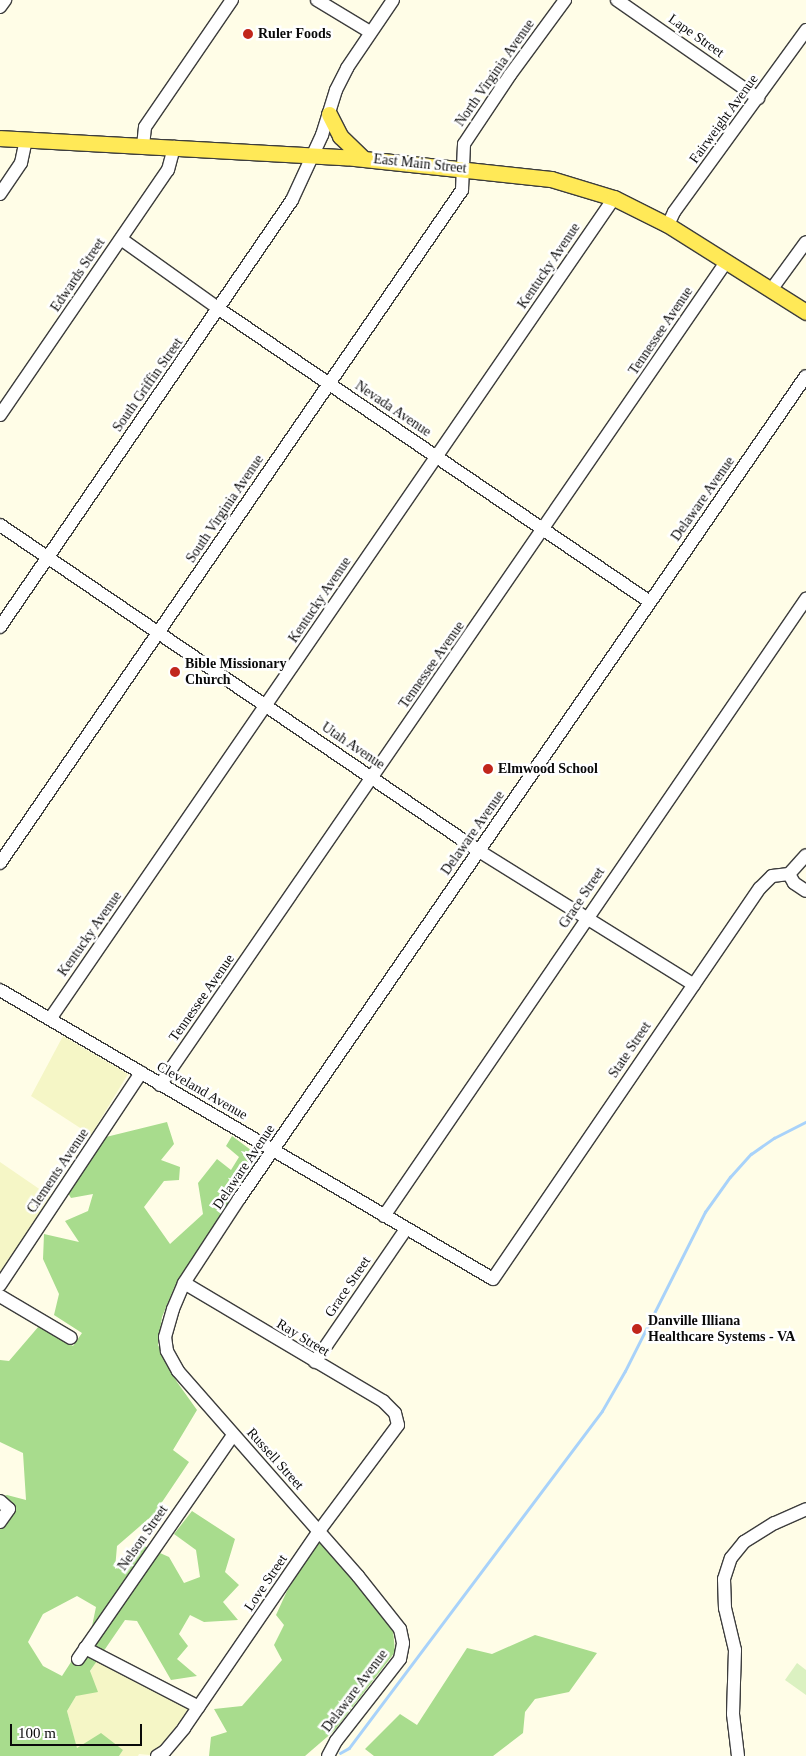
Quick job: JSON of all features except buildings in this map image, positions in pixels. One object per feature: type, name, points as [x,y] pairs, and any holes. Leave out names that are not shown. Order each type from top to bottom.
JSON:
[{"type":"main road","points":[[329,114],[340,136],[362,158]]},
{"type":"main road","name":"East Main Street","points":[[0,138],[362,158],[551,179],[614,198],[668,226],[806,312]]},
{"type":"street","points":[[0,7],[5,0]]},
{"type":"street","points":[[143,146],[145,127],[232,0]]},
{"type":"street","points":[[318,0],[370,32]]},
{"type":"street","name":"South Griffin Street","points":[[0,627],[292,200],[322,135],[336,90],[347,68],[393,0]]},
{"type":"street","name":"North Virginia Avenue","points":[[463,168],[464,144],[468,137],[510,74],[565,0]]},
{"type":"street","name":"Lape Street","points":[[617,0],[758,98]]},
{"type":"street","name":"Fairweight Avenue","points":[[668,226],[674,212],[806,30]]},
{"type":"street","points":[[0,194],[21,163],[26,140]]},
{"type":"street","name":"Edwards Street","points":[[0,415],[168,170],[174,147]]},
{"type":"street","name":"South Virginia Avenue","points":[[0,863],[462,190],[463,168]]},
{"type":"street","name":"Kentucky Avenue","points":[[50,1019],[614,198]]},
{"type":"street","name":"Nevada Avenue","points":[[121,239],[219,309],[650,602]]},
{"type":"street","points":[[771,290],[806,242]]},
{"type":"street","name":"Tennessee Avenue","points":[[160,1085],[543,531],[726,262]]},
{"type":"street","name":"Delaware Avenue","points":[[184,1283],[273,1150],[806,376]]},
{"type":"street","name":"Utah Avenue","points":[[0,525],[160,632],[479,851],[694,985]]},
{"type":"street","name":"Grace Street","points":[[384,1216],[806,599]]},
{"type":"street","points":[[806,855],[790,874],[794,883],[806,891]]},
{"type":"street","name":"State Street","points":[[493,1279],[760,888],[772,876],[790,874]]},
{"type":"street","name":"Cleveland Avenue","points":[[0,990],[493,1279]]},
{"type":"street","name":"Clements Avenue","points":[[0,1284],[141,1073]]},
{"type":"street","name":"Grace Street","points":[[315,1362],[406,1229]]},
{"type":"street","name":"Ray Street","points":[[184,1283],[383,1401],[395,1413],[398,1425]]},
{"type":"street","name":"Russell Street","points":[[184,1283],[165,1337],[167,1351],[178,1371],[319,1531],[400,1629],[402,1643]]},
{"type":"street","points":[[0,1296],[71,1338]]},
{"type":"street","name":"Love Street","points":[[157,1756],[165,1751],[199,1707],[319,1531],[398,1425]]},
{"type":"street","name":"Nelson Street","points":[[199,1707],[81,1653],[233,1434]]},
{"type":"street","points":[[0,1522],[4,1505]]},
{"type":"street","points":[[738,1756],[733,1714],[735,1650],[725,1608],[724,1578],[731,1558],[744,1542],[775,1523],[806,1509]]},
{"type":"street","name":"Delaware Avenue","points":[[328,1756],[336,1741],[400,1659],[402,1643]]},
{"type":"green space","points":[[63,1036],[128,1074],[91,1135],[31,1096]]},
{"type":"green space","points":[[167,1122],[174,1144],[161,1160],[180,1167],[179,1180],[164,1181],[144,1207],[170,1244],[203,1214],[198,1183],[217,1159],[231,1170],[239,1157],[226,1146],[232,1136],[259,1156],[174,1288],[162,1317],[158,1345],[177,1382],[197,1410],[173,1450],[189,1462],[154,1514],[117,1546],[115,1569],[144,1546],[169,1557],[184,1583],[200,1577],[196,1550],[174,1534],[192,1511],[235,1539],[225,1572],[239,1585],[223,1602],[238,1620],[204,1622],[190,1615],[179,1634],[188,1646],[177,1659],[197,1676],[171,1680],[137,1621],[125,1620],[90,1671],[98,1692],[76,1696],[67,1711],[77,1748],[101,1733],[123,1750],[119,1756],[0,1756],[0,1497],[7,1495],[26,1500],[23,1453],[0,1442],[0,1360],[9,1361],[39,1326],[73,1346],[82,1333],[54,1315],[59,1294],[43,1259],[44,1234],[79,1242],[65,1221],[88,1211],[93,1194],[71,1198],[68,1193],[106,1137]],"holes":[[[77,1596],[96,1607],[91,1631],[62,1676],[43,1666],[28,1642],[43,1614]]]},
{"type":"green space","points":[[0,1162],[51,1197],[0,1272]]},
{"type":"green space","points":[[318,1541],[364,1590],[393,1630],[395,1652],[334,1731],[305,1756],[209,1756],[211,1737],[227,1732],[214,1709],[242,1706],[282,1660],[274,1645],[284,1625],[276,1615],[287,1591]]},
{"type":"green space","points":[[535,1635],[597,1653],[569,1692],[535,1699],[525,1712],[523,1733],[493,1756],[374,1756],[365,1749],[400,1714],[417,1725],[467,1648],[492,1654]]},
{"type":"green space","points":[[97,1660],[189,1708],[160,1749],[150,1755],[119,1756],[123,1750],[77,1749],[67,1711]]},
{"type":"green space","points":[[797,1663],[806,1670],[806,1695],[785,1680]]},
{"type":"waterway","points":[[340,1753],[349,1748],[602,1411],[625,1371],[705,1212],[730,1177],[751,1154],[774,1138],[806,1122]]},
{"type":"place","name":"Ruler Foods","points":[[248,34]]},
{"type":"place","name":"Bible Missionary Church","points":[[175,672]]},
{"type":"place","name":"Elmwood School","points":[[488,769]]},
{"type":"place","name":"Danville Illiana Healthcare Systems - VA","points":[[637,1329]]}]
